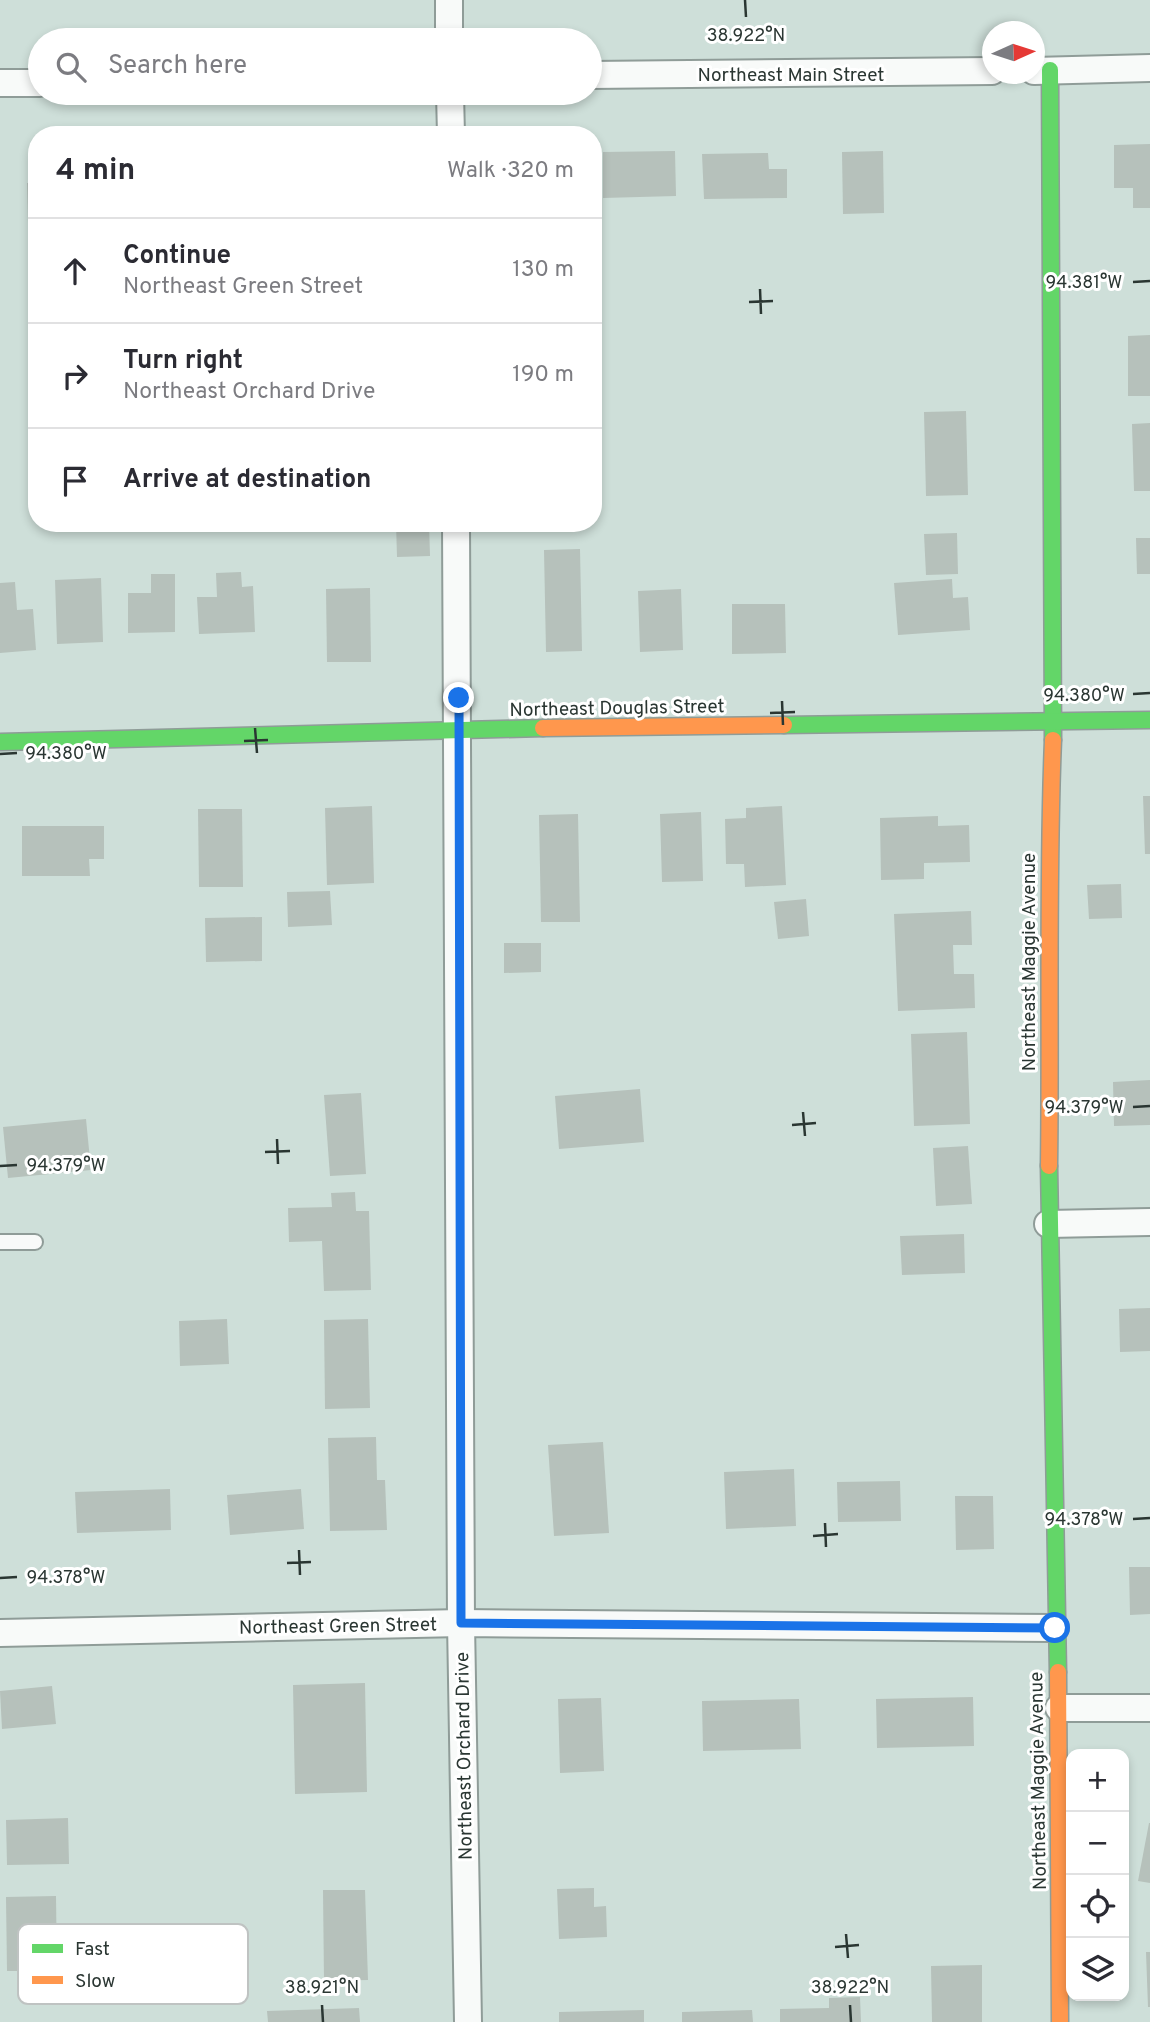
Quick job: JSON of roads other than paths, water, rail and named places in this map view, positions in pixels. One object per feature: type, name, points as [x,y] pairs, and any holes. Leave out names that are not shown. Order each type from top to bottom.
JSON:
[{"type":"street","points":[[449,0],[449,28]]},
{"type":"street","points":[[1045,71],[1150,68]]},
{"type":"street","name":"Northeast Main Street","points":[[602,75],[982,71]]},
{"type":"street","points":[[0,83],[28,83]]},
{"type":"street","name":"Northeast Maggie Avenue","points":[[1042,84],[1054,722],[1048,856],[1051,1022],[1048,1224],[1055,1628],[1059,1708],[1060,2022]]},
{"type":"street","points":[[450,105],[451,126]]},
{"type":"street","name":"Northeast Orchard Drive","points":[[456,532],[461,1623],[468,2022]]},
{"type":"street","name":"Northeast Douglas Street","points":[[0,742],[459,729],[1150,720]]},
{"type":"street","points":[[1048,1224],[1150,1222]]},
{"type":"street","name":"Northeast Green Street","points":[[0,1633],[461,1623],[1055,1628]]},
{"type":"street","points":[[1059,1708],[1150,1709]]},
{"type":"lane","points":[[0,1242],[35,1242]]}]
